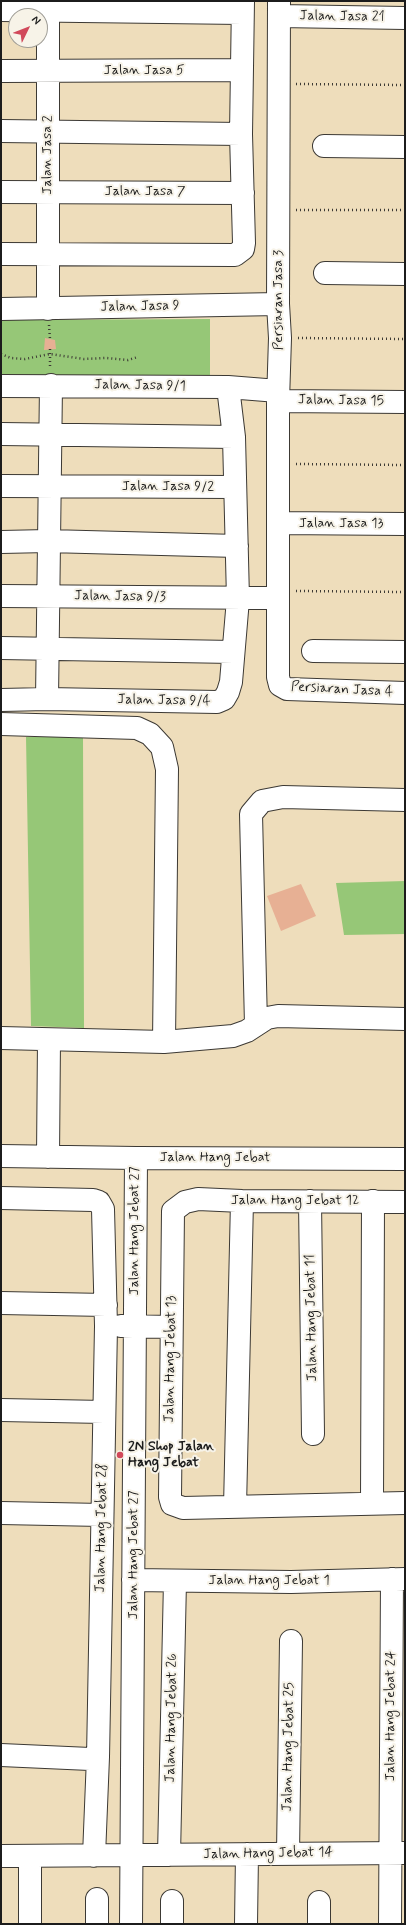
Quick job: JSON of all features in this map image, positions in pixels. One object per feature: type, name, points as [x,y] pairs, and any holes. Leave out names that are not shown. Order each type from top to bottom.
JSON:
[{"type":"street","points":[[1,10],[48,6],[242,7],[241,134],[244,243],[243,250],[235,255],[1,254]]},
{"type":"street","name":"Jalan Jasa 2","points":[[48,6],[48,309]]},
{"type":"street","name":"Jalan Jasa 21","points":[[279,9],[405,18]]},
{"type":"street","name":"Persiaran Jasa 3","points":[[279,9],[278,304],[280,338],[278,396],[278,677],[280,685]]},
{"type":"street","name":"Jalan Jasa 5","points":[[1,71],[241,70]]},
{"type":"street","points":[[1,131],[241,134]]},
{"type":"street","points":[[324,146],[405,147]]},
{"type":"street","name":"Jalan Jasa 7","points":[[1,192],[243,193]]},
{"type":"street","points":[[325,273],[405,274]]},
{"type":"street","name":"Jalan Jasa 9","points":[[1,309],[278,304]]},
{"type":"street","points":[[47,698],[48,486],[51,385]]},
{"type":"street","name":"Jalan Jasa 9/1","points":[[1,386],[51,385],[228,387],[278,396]]},
{"type":"street","points":[[228,387],[234,437],[236,487]]},
{"type":"street","name":"Jalan Jasa 15","points":[[278,396],[405,402]]},
{"type":"street","points":[[1,434],[234,437]]},
{"type":"street","name":"Jalan Jasa 9/2","points":[[1,486],[236,487]]},
{"type":"street","name":"Jalan Jasa 9/4","points":[[1,700],[47,698],[217,702],[224,699],[228,692],[238,599],[236,487]]},
{"type":"street","name":"Jalan Jasa 13","points":[[278,523],[405,524]]},
{"type":"street","points":[[1,542],[48,541],[237,546]]},
{"type":"street","points":[[238,599],[278,594]]},
{"type":"street","name":"Jalan Jasa 9/3","points":[[1,596],[238,599]]},
{"type":"street","points":[[1,648],[233,652]]},
{"type":"street","points":[[313,651],[405,652]]},
{"type":"street","name":"Persiaran Jasa 4","points":[[280,685],[287,689],[405,693]]},
{"type":"street","points":[[1,724],[137,728],[150,734],[162,747],[167,769],[164,1042]]},
{"type":"street","points":[[256,1025],[250,814],[262,801],[282,797],[405,800]]},
{"type":"street","points":[[1,1038],[164,1042],[233,1036],[247,1031],[267,1018],[278,1016],[405,1019]]},
{"type":"street","points":[[48,1040],[48,1157]]},
{"type":"street","name":"Jalan Hang Jebat","points":[[1,1156],[136,1158],[405,1158]]},
{"type":"street","name":"Jalan Hang Jebat 27","points":[[132,1924],[136,1158]]},
{"type":"street","name":"Jalan Hang Jebat 28","points":[[1,1198],[93,1200],[99,1202],[103,1209],[106,1326],[98,1758],[94,1856]]},
{"type":"street","name":"Jalan Hang Jebat 12","points":[[185,1202],[198,1199],[242,1201],[405,1202]]},
{"type":"street","points":[[235,1507],[242,1201]]},
{"type":"street","name":"Jalan Hang Jebat 11","points":[[310,1201],[313,1434]]},
{"type":"street","points":[[372,1503],[373,1201]]},
{"type":"street","name":"Jalan Hang Jebat 13","points":[[185,1202],[173,1211],[170,1497],[172,1504],[183,1508],[405,1503]]},
{"type":"street","points":[[1,1304],[106,1305]]},
{"type":"street","points":[[106,1326],[171,1327]]},
{"type":"street","points":[[1,1410],[104,1412]]},
{"type":"street","points":[[1,1513],[102,1515]]},
{"type":"street","name":"Jalan Hang Jebat 1","points":[[134,1580],[291,1582],[398,1579]]},
{"type":"street","name":"Jalan Hang Jebat 24","points":[[390,1924],[397,1853],[398,1579]]},
{"type":"street","name":"Jalan Hang Jebat 26","points":[[169,1855],[175,1581]]},
{"type":"street","name":"Jalan Hang Jebat 25","points":[[288,1854],[291,1641]]},
{"type":"street","points":[[1,1755],[90,1759],[98,1758]]},
{"type":"street","name":"Jalan Hang Jebat 14","points":[[1,1856],[397,1853]]},
{"type":"street","points":[[246,1924],[247,1854]]},
{"type":"street","points":[[30,1856],[30,1924]]},
{"type":"street","points":[[97,1899],[97,1924]]},
{"type":"street","points":[[172,1900],[172,1924]]},
{"type":"street","points":[[319,1902],[319,1924]]},
{"type":"path","points":[[278,84],[405,85]]},
{"type":"path","points":[[278,209],[405,210]]},
{"type":"path","points":[[280,338],[405,339]]},
{"type":"path","points":[[50,349],[50,354]]},
{"type":"path","points":[[1,354],[11,358],[25,359],[50,354],[84,359],[106,358],[128,360],[138,357]]},
{"type":"path","points":[[278,464],[405,465]]},
{"type":"path","points":[[278,594],[405,592]]},
{"type":"green space","points":[[210,319],[210,377],[1,375],[1,320]]},
{"type":"green space","points":[[26,737],[83,737],[84,1028],[31,1026]]},
{"type":"green space","points":[[405,881],[405,934],[344,935],[336,883]]},
{"type":"building","points":[[45,338],[55,340],[56,349],[44,350]]},
{"type":"building","points":[[301,884],[316,916],[281,931],[267,896]]},
{"type":"place","name":"2N Shop Jalan Hang Jebat","points":[[120,1455]]}]
